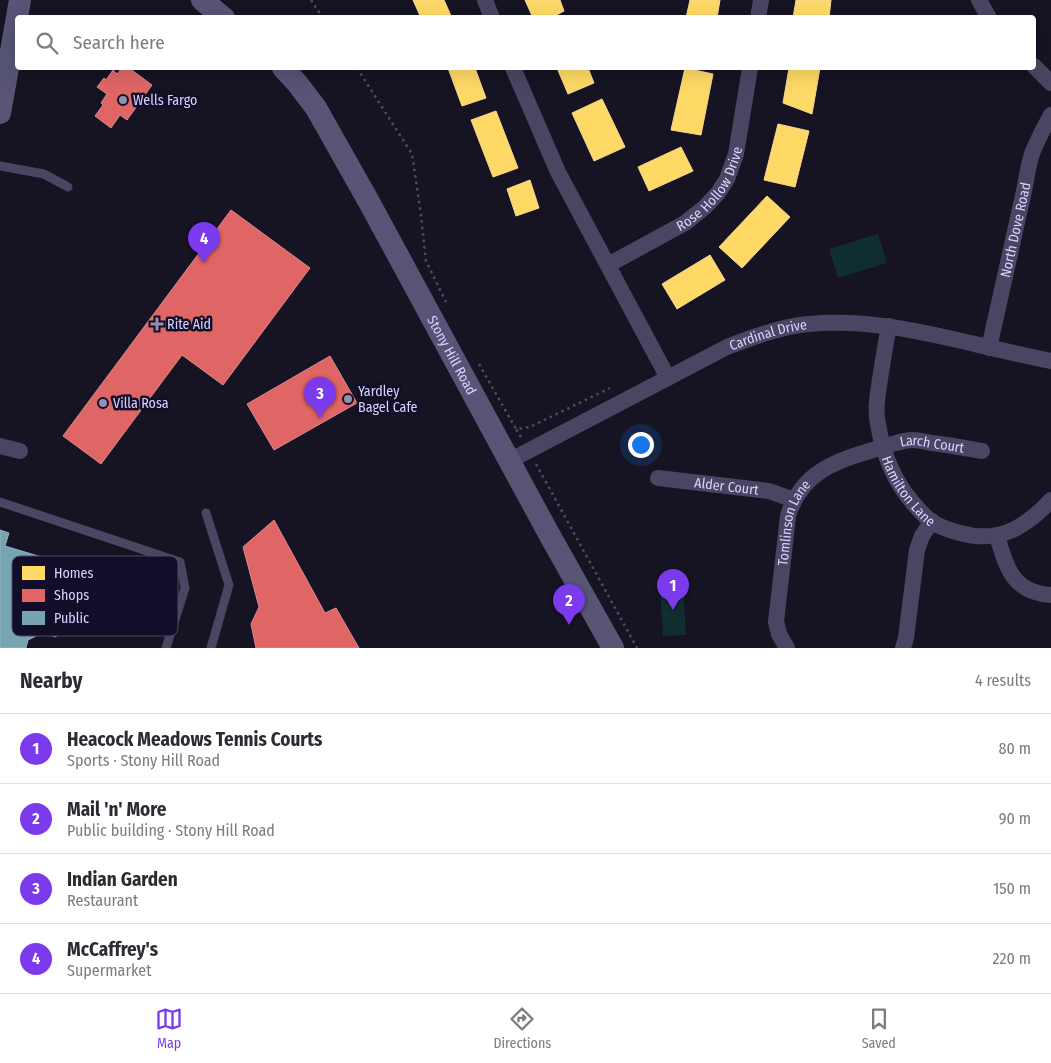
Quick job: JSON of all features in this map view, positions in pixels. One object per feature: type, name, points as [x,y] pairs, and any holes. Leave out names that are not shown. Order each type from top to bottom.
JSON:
[{"type":"street","points":[[17,15],[20,0]]},
{"type":"street","points":[[202,0],[220,15]]},
{"type":"street","points":[[484,0],[491,15]]},
{"type":"street","points":[[758,15],[761,0]]},
{"type":"street","points":[[979,0],[987,15]]},
{"type":"street","points":[[0,112],[15,28]]},
{"type":"street","points":[[1036,68],[1051,83]]},
{"type":"street","name":"Stony Hill Road","points":[[285,70],[298,83],[316,108],[613,648]]},
{"type":"street","points":[[514,70],[558,172],[668,378]]},
{"type":"street","name":"Rose Hollow Drive","points":[[608,265],[685,223],[705,207],[718,193],[727,179],[736,154],[750,70]]},
{"type":"street","name":"North Dove Road","points":[[989,348],[1029,164],[1038,139],[1051,115]]},
{"type":"street","name":"Cardinal Drive","points":[[509,461],[727,347],[784,328],[807,324],[843,322],[889,326],[1051,361]]},
{"type":"street","name":"Hamilton Lane","points":[[889,326],[883,355],[877,403],[877,422],[893,475],[902,490],[920,512],[946,529],[978,537],[997,536],[1023,525],[1039,514],[1051,500]]},
{"type":"street","name":"Larch Court","points":[[883,447],[912,440],[982,451]]},
{"type":"street","points":[[0,446],[20,451]]},
{"type":"street","name":"Tomlinson Lane","points":[[787,648],[779,634],[776,622],[788,516],[794,500],[815,474],[824,468],[844,458],[883,447]]},
{"type":"street","name":"Alder Court","points":[[658,478],[769,491],[794,500]]},
{"type":"street","points":[[903,648],[906,638],[917,550],[922,536],[932,521]]},
{"type":"street","points":[[997,536],[1009,572],[1014,578],[1023,586],[1036,592],[1051,594]]},
{"type":"lane","points":[[0,166],[44,174],[68,187]]},
{"type":"lane","points":[[0,502],[162,556]]},
{"type":"lane","points":[[206,513],[229,585],[211,648]]},
{"type":"lane","points":[[178,561],[180,562],[185,588],[178,610]]},
{"type":"lane","points":[[166,648],[170,636]]},
{"type":"path","points":[[311,0],[321,15]]},
{"type":"path","points":[[358,70],[412,154],[426,261],[449,309]]},
{"type":"path","points":[[477,360],[545,477],[637,648]]},
{"type":"path","points":[[516,429],[530,427],[610,388]]},
{"type":"green space","points":[[878,234],[887,263],[838,278],[829,249]]},
{"type":"green space","points":[[683,585],[686,635],[663,636],[660,586]]},
{"type":"building: Homes","points":[[413,0],[444,0],[451,15],[420,15]]},
{"type":"building: Homes","points":[[525,0],[560,0],[564,11],[557,15],[532,15]]},
{"type":"building: Homes","points":[[690,0],[720,0],[718,15],[687,15]]},
{"type":"building: Homes","points":[[796,0],[831,0],[829,15],[794,15]]},
{"type":"building: Homes","points":[[449,70],[476,70],[486,98],[462,106]]},
{"type":"building: Homes","points":[[558,70],[589,70],[594,83],[568,94]]},
{"type":"building: Homes","points":[[685,70],[713,74],[701,135],[671,130]]},
{"type":"building: Homes","points":[[789,70],[820,70],[812,114],[783,103]]},
{"type":"building: Homes","points":[[602,99],[625,147],[594,161],[572,113]]},
{"type":"building: Homes","points":[[496,111],[518,168],[493,177],[471,120]]},
{"type":"building: Homes","points":[[778,124],[809,131],[795,187],[764,180]]},
{"type":"building: Homes","points":[[681,147],[693,171],[649,191],[638,167]]},
{"type":"building: Homes","points":[[530,180],[539,208],[516,216],[507,189]]},
{"type":"building: Homes","points":[[767,196],[790,217],[742,268],[719,247]]},
{"type":"building: Homes","points":[[710,255],[725,280],[677,309],[662,284]]},
{"type":"building: Shops","name":"Wells Fargo","points":[[113,70],[117,74],[120,70],[132,70],[152,85],[127,120],[120,115],[111,128],[95,116],[103,105],[101,103],[107,94],[97,87],[104,78],[106,80]]},
{"type":"building: Shops","points":[[231,210],[310,268],[223,385],[182,355],[101,464],[63,436]]},
{"type":"building: Shops","points":[[330,356],[357,403],[274,450],[247,404]]},
{"type":"building: Shops","points":[[274,520],[325,613],[336,608],[359,648],[256,648],[251,624],[259,607],[243,547]]},
{"type":"building: Public","points":[[0,530],[9,533],[5,546],[38,556],[12,556],[12,636],[36,636],[28,640],[26,648],[0,648]]},
{"type":"place","name":"Wells Fargo","points":[[123,100]]},
{"type":"place","name":"McCaffrey's","points":[[204,263]]},
{"type":"place","name":"Rite Aid","points":[[157,324]]},
{"type":"place","name":"Yardley Bagel Cafe","points":[[348,399]]},
{"type":"place","name":"Villa Rosa","points":[[103,403]]},
{"type":"place","name":"Indian Garden","points":[[320,418]]},
{"type":"place","name":"Heacock Meadows Tennis Courts","points":[[673,610]]},
{"type":"place","name":"Mail 'n' More","points":[[569,625]]}]
